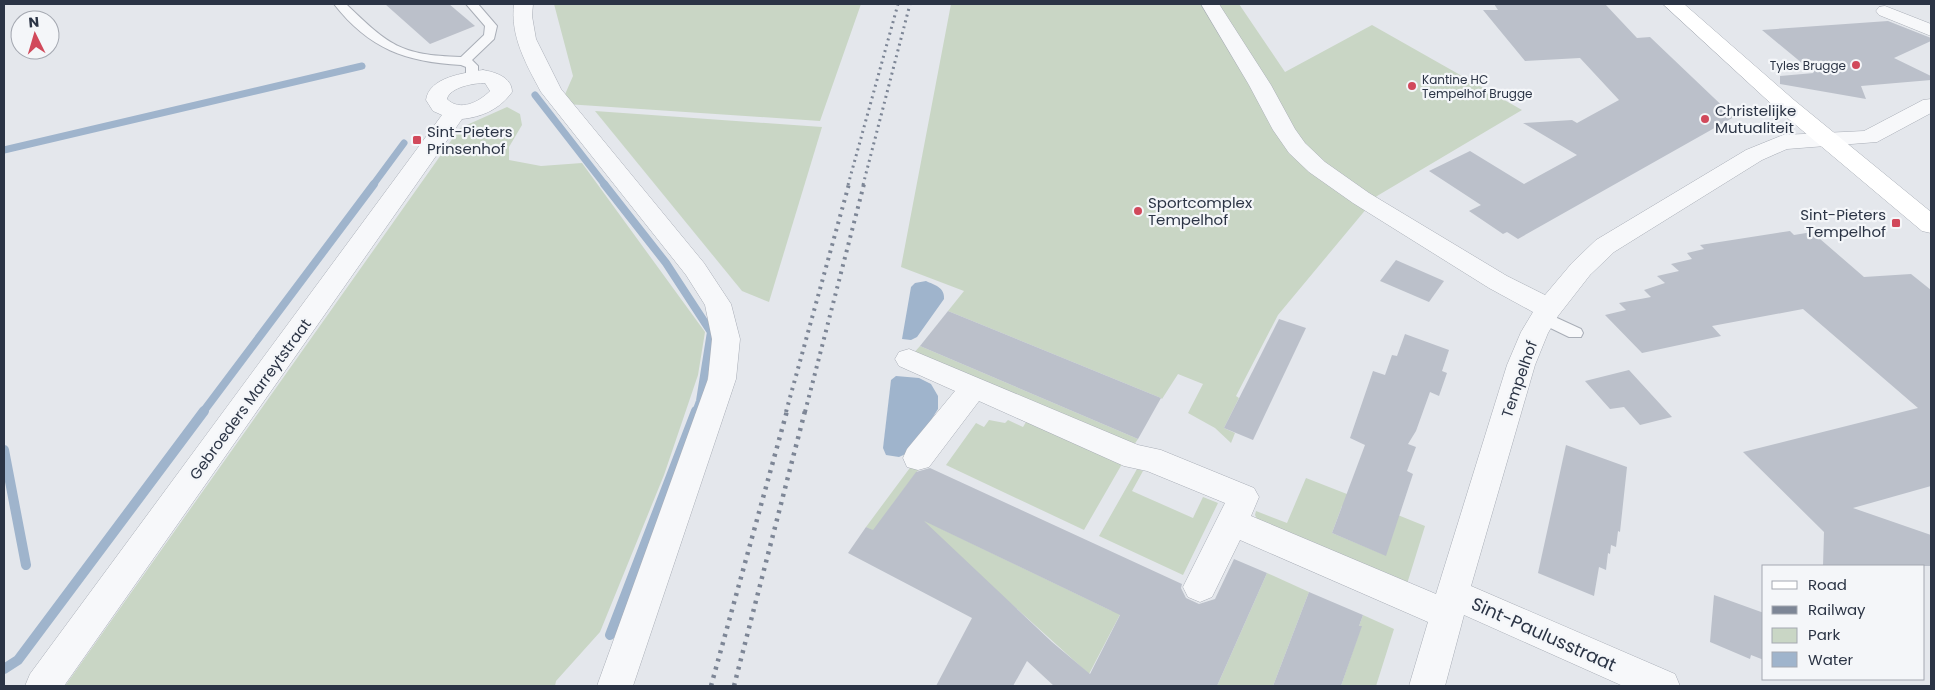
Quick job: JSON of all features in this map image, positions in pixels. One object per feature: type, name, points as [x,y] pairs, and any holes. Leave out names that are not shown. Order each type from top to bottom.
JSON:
[{"type":"main road","points":[[1673,4],[1826,140],[1931,225]]},
{"type":"street","points":[[523,4],[526,38],[537,66],[552,92],[695,269],[718,304],[726,340],[722,379],[615,686]]},
{"type":"street","points":[[1210,4],[1260,85],[1284,130],[1297,148],[1317,167],[1385,213],[1547,313]]},
{"type":"street","points":[[1885,11],[1931,31]]},
{"type":"street","points":[[468,69],[498,82],[501,92],[488,104],[467,111],[456,111],[440,106],[437,100],[438,94],[468,69]]},
{"type":"street","name":"Tempelhof","points":[[1427,686],[1521,365],[1535,332],[1580,270],[1605,246],[1754,155],[1783,142],[1869,137],[1931,105]]},
{"type":"street","name":"Gebroeders Marreytstraat","points":[[43,686],[456,111]]},
{"type":"street","points":[[909,359],[1134,457],[1150,458],[1243,497],[1233,523],[1200,587]]},
{"type":"street","points":[[918,458],[974,387]]},
{"type":"street","name":"Sint-Paulusstraat","points":[[1233,523],[1662,686]]},
{"type":"lane","points":[[340,4],[374,38],[392,50],[468,69],[490,36],[491,26],[472,4]]},
{"type":"lane","points":[[1547,313],[1575,333]]},
{"type":"green space","points":[[554,4],[861,4],[820,121],[566,104],[563,99],[573,76]]},
{"type":"green space","name":"Sportcomplex Tempelhof","points":[[951,4],[1239,4],[1285,72],[1372,25],[1522,110],[1377,196],[1278,315],[1236,396],[1239,398],[1224,428],[1235,433],[1231,443],[1215,428],[1188,413],[1203,384],[1178,374],[1162,399],[948,311],[964,291],[901,267]]},
{"type":"green space","points":[[507,107],[520,114],[522,125],[509,147],[509,160],[541,166],[582,163],[705,332],[698,375],[664,475],[600,632],[556,681],[555,686],[65,686],[460,128]]},
{"type":"green space","points":[[595,111],[822,127],[769,302],[742,291]]},
{"type":"green space","points":[[920,346],[1138,439],[1131,449],[912,355]]},
{"type":"green space","points":[[989,420],[1005,423],[1008,420],[1023,427],[1026,422],[1122,464],[1084,530],[946,465],[976,423],[984,427]]},
{"type":"green space","points":[[915,461],[922,465],[892,505],[1112,611],[1137,582],[1089,674],[1007,600],[866,527]]},
{"type":"green space","points":[[1137,469],[1143,471],[1132,491],[1193,518],[1203,497],[1218,503],[1183,575],[1099,536]]},
{"type":"green space","points":[[1306,478],[1352,496],[1347,508],[1342,506],[1332,533],[1385,555],[1383,509],[1425,526],[1407,584],[1258,521],[1255,515],[1256,511],[1287,523]]},
{"type":"green space","points":[[1267,573],[1309,592],[1273,686],[1217,686]]},
{"type":"green space","points":[[1363,615],[1394,629],[1376,686],[1341,686],[1361,627],[1359,626]]},
{"type":"water","points":[[926,281],[941,289],[944,299],[917,337],[911,340],[902,339],[911,287],[915,283]]},
{"type":"water","points":[[896,376],[919,378],[931,384],[938,396],[938,409],[912,451],[899,457],[886,455],[883,448],[891,380]]},
{"type":"building","points":[[385,4],[449,4],[475,26],[430,44]]},
{"type":"building","points":[[1494,4],[1605,4],[1637,38],[1650,37],[1734,117],[1518,239],[1507,232],[1503,234],[1469,211],[1481,205],[1429,171],[1470,151],[1524,184],[1577,155],[1523,123],[1572,120],[1577,123],[1619,100],[1580,58],[1525,61],[1483,10],[1498,10]]},
{"type":"building","name":"Tyles Brugge","points":[[1888,21],[1931,38],[1931,41],[1894,58],[1931,76],[1931,80],[1861,86],[1866,99],[1780,84],[1780,76],[1814,73],[1762,30]]},
{"type":"building","points":[[1790,231],[1794,235],[1812,232],[1864,277],[1911,274],[1931,290],[1931,486],[1853,508],[1931,535],[1931,566],[1823,565],[1824,532],[1743,452],[1918,408],[1803,309],[1712,326],[1721,336],[1642,353],[1605,315],[1626,310],[1619,303],[1651,297],[1644,290],[1665,283],[1657,276],[1679,271],[1671,264],[1692,259],[1687,253],[1704,249],[1700,245]]},
{"type":"building","points":[[1396,260],[1444,281],[1429,302],[1380,281]]},
{"type":"building","points":[[948,311],[1161,398],[1138,439],[920,346]]},
{"type":"building","points":[[1279,319],[1306,328],[1253,440],[1224,428]]},
{"type":"building","points":[[1405,334],[1449,350],[1442,371],[1447,373],[1439,396],[1430,392],[1416,431],[1408,444],[1416,447],[1407,471],[1413,474],[1386,556],[1332,533],[1365,445],[1350,438],[1373,371],[1385,375],[1392,355],[1397,356]]},
{"type":"building","points":[[1629,370],[1672,417],[1640,425],[1624,407],[1610,409],[1585,381]]},
{"type":"building","points":[[1566,445],[1627,467],[1620,532],[1618,531],[1616,547],[1611,545],[1610,554],[1608,553],[1606,570],[1599,567],[1594,596],[1538,573]]},
{"type":"building","points":[[930,468],[1182,584],[1181,588],[1186,598],[1199,604],[1215,599],[1234,559],[1267,573],[1217,686],[1054,686],[1027,661],[1013,686],[936,686],[972,618],[848,553],[866,527],[873,530],[916,472]],"holes":[[[924,521],[1120,615],[1090,674],[1052,642]]]},
{"type":"building","points":[[1309,592],[1363,615],[1359,626],[1362,626],[1341,686],[1273,686]]},
{"type":"building","points":[[1714,595],[1762,612],[1762,659],[1751,655],[1750,659],[1710,642]]},
{"type":"waterway","points":[[4,150],[362,66]]},
{"type":"waterway","points":[[535,95],[605,185]]},
{"type":"waterway","points":[[373,185],[404,143]]},
{"type":"waterway","points":[[203,412],[374,184]]},
{"type":"waterway","points":[[604,184],[666,263],[711,332],[700,401],[696,412]]},
{"type":"waterway","points":[[4,669],[18,660],[204,411]]},
{"type":"waterway","points":[[610,635],[696,411]]},
{"type":"waterway","points":[[4,450],[26,565]]},
{"type":"railway","points":[[848,185],[898,4]]},
{"type":"railway","points":[[863,185],[910,4]]},
{"type":"railway","points":[[786,412],[849,184]]},
{"type":"railway","points":[[805,412],[864,184]]},
{"type":"railway","points":[[711,686],[787,411]]},
{"type":"railway","points":[[734,686],[805,411]]},
{"type":"place","name":"Tyles Brugge","points":[[1856,65]]},
{"type":"place","name":"Kantine HC Tempelhof Brugge","points":[[1412,86]]},
{"type":"place","name":"Christelijke Mutualiteit","points":[[1705,119]]},
{"type":"place","name":"Sint-Pieters Prinsenhof","points":[[417,140]]},
{"type":"place","name":"Sportcomplex Tempelhof","points":[[1138,211]]},
{"type":"place","name":"Sint-Pieters Tempelhof","points":[[1896,223]]}]
